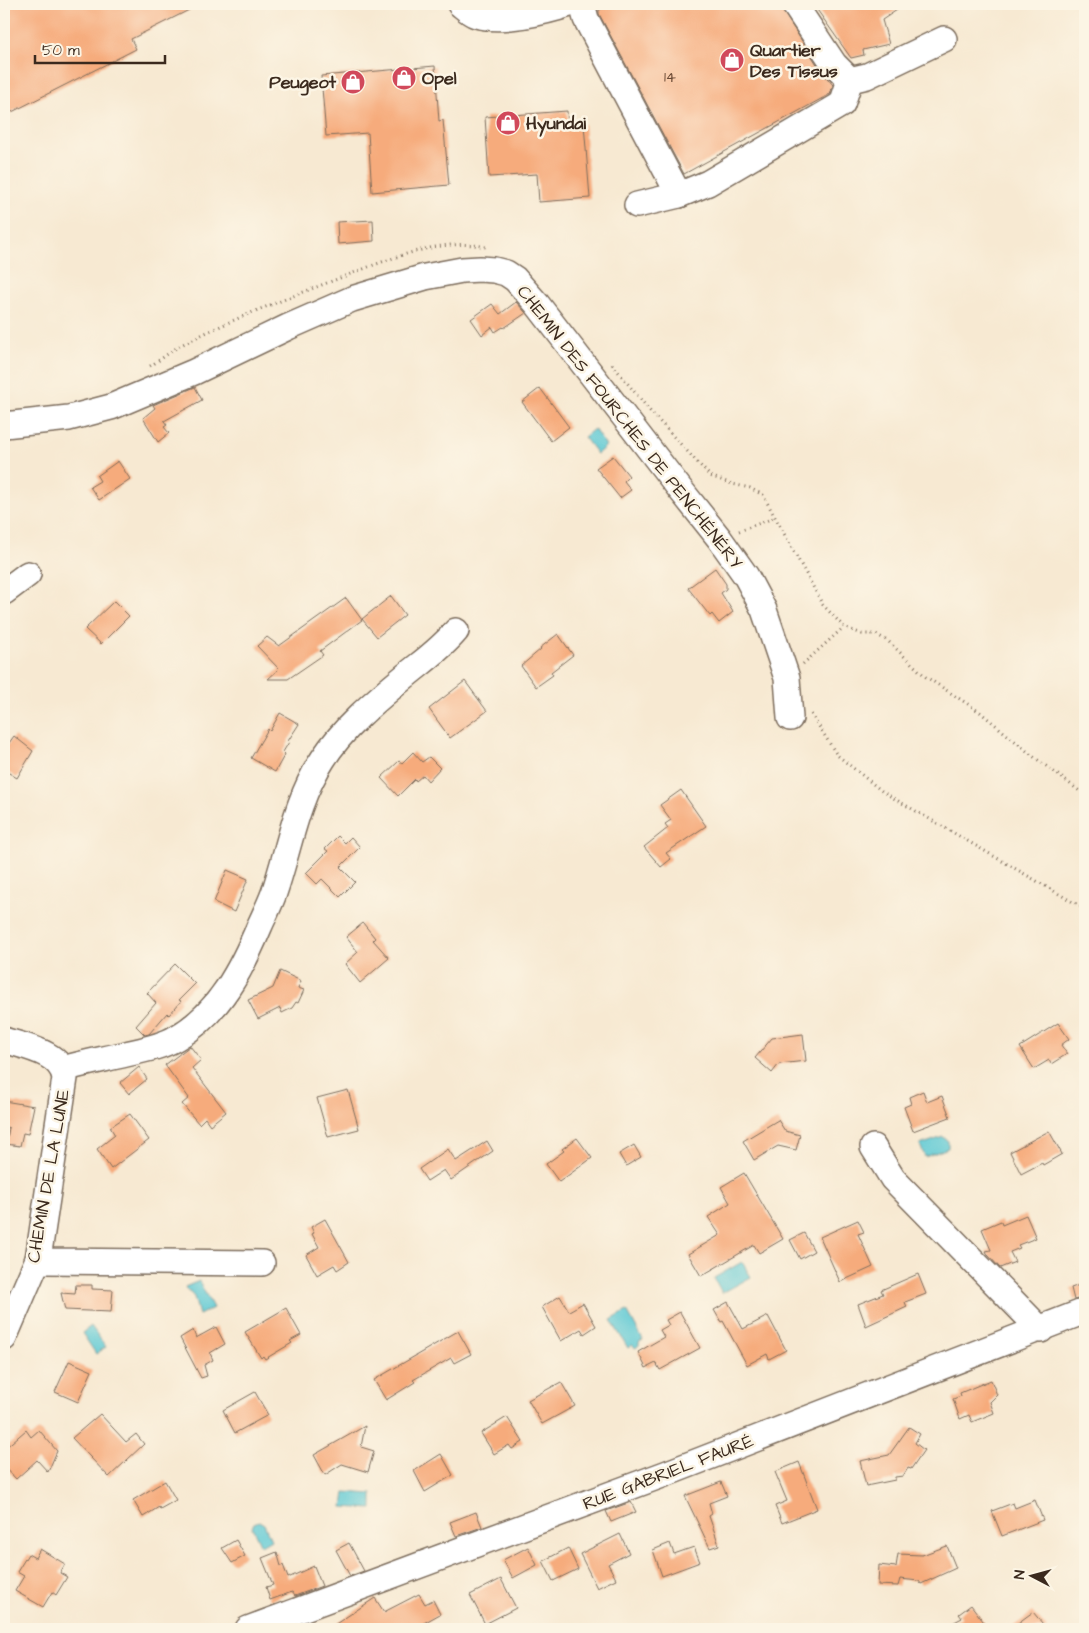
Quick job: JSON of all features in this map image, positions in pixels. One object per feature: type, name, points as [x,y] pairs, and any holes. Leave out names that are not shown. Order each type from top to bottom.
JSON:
[{"type":"street","points":[[460,4],[477,15],[496,17],[530,13],[570,4]]},
{"type":"street","points":[[582,4],[586,19],[678,196]]},
{"type":"street","points":[[794,4],[834,64],[850,80]]},
{"type":"street","points":[[850,80],[867,76],[944,39]]},
{"type":"street","points":[[637,205],[678,196],[708,183],[842,104],[850,80]]},
{"type":"street","name":"CHEMIN DES FOURCHES DE PENCHÉNÉRY","points":[[4,425],[69,418],[111,407],[194,372],[352,299],[425,277],[462,270],[480,269],[494,270],[506,274],[515,279],[537,304],[719,538],[746,576],[764,610],[800,715]]},
{"type":"street","points":[[4,592],[28,574]]},
{"type":"street","points":[[4,1040],[47,1056],[59,1063],[63,1069],[158,1046],[182,1035],[208,1014],[223,996],[249,951],[273,895],[297,810],[307,787],[324,757],[368,708],[443,647],[456,631]]},
{"type":"street","name":"CHEMIN DE LA LUNE","points":[[4,1338],[38,1259],[64,1087],[63,1069]]},
{"type":"street","points":[[873,1147],[893,1179],[1041,1330]]},
{"type":"street","points":[[38,1259],[45,1261],[262,1263]]},
{"type":"street","name":"RUE GABRIEL FAURÉ","points":[[248,1629],[666,1474],[1041,1330],[1085,1311]]},
{"type":"path","points":[[144,371],[183,344],[288,298],[397,257],[455,244],[492,248]]},
{"type":"path","points":[[607,358],[650,411],[710,476],[750,488],[763,495],[823,606],[844,628],[862,634],[876,634],[889,642],[926,677],[980,712],[1034,757],[1085,795]]},
{"type":"path","points":[[719,538],[776,517]]},
{"type":"path","points":[[787,678],[844,628]]},
{"type":"path","points":[[800,715],[837,756],[883,792],[1085,909]]},
{"type":"water","points":[[594,429],[606,446],[597,454],[584,437]]},
{"type":"water","points":[[943,1137],[948,1141],[948,1148],[925,1157],[920,1145]]},
{"type":"water","points":[[742,1262],[751,1277],[722,1293],[714,1278]]},
{"type":"water","points":[[199,1281],[213,1308],[199,1315],[194,1297],[185,1287]]},
{"type":"water","points":[[627,1311],[643,1340],[639,1342],[636,1348],[632,1345],[628,1348],[611,1320]]},
{"type":"water","points":[[91,1326],[106,1347],[96,1354],[82,1333]]},
{"type":"water","points":[[345,1492],[372,1494],[372,1509],[343,1507]]},
{"type":"water","points":[[259,1521],[264,1524],[271,1540],[261,1546],[252,1527],[254,1523]]},
{"type":"building","points":[[13,4],[201,4],[131,39],[136,49],[4,116],[4,9]]},
{"type":"building","points":[[612,4],[778,4],[822,72],[833,85],[830,94],[684,174],[599,14],[599,10]]},
{"type":"building","points":[[813,4],[906,4],[882,20],[889,44],[863,50],[864,55],[851,58]]},
{"type":"building","points":[[435,66],[439,121],[443,120],[449,185],[372,192],[368,133],[326,136],[321,76]]},
{"type":"building","points":[[567,111],[568,125],[584,124],[590,198],[539,202],[537,174],[489,177],[485,117]]},
{"type":"building","points":[[373,220],[374,241],[338,244],[337,222]]},
{"type":"building","points":[[516,302],[526,313],[495,332],[492,327],[482,335],[471,319],[492,304],[500,314]]},
{"type":"building","points":[[195,387],[202,400],[164,421],[167,425],[164,427],[169,433],[158,442],[143,418],[155,408],[153,405]]},
{"type":"building","points":[[540,388],[569,427],[551,441],[522,402]]},
{"type":"building","points":[[613,456],[629,476],[624,481],[631,490],[620,498],[596,468]]},
{"type":"building","points":[[118,461],[130,479],[99,500],[90,487],[100,481],[97,476]]},
{"type":"building","points":[[715,568],[726,584],[726,589],[721,593],[733,612],[719,623],[712,614],[710,616],[688,588]]},
{"type":"building","points":[[391,596],[405,615],[377,637],[362,619]]},
{"type":"building","points":[[346,598],[362,620],[320,651],[323,655],[288,679],[268,679],[279,669],[257,646],[267,637],[279,646]]},
{"type":"building","points":[[114,601],[129,616],[101,644],[85,629]]},
{"type":"building","points":[[558,634],[573,655],[551,672],[553,675],[536,687],[521,666]]},
{"type":"building","points":[[465,681],[487,711],[450,738],[429,709]]},
{"type":"building","points":[[280,713],[299,724],[288,741],[283,752],[285,754],[275,772],[251,758]]},
{"type":"building","points":[[14,736],[33,751],[17,778],[4,770],[4,750]]},
{"type":"building","points":[[413,752],[422,762],[429,757],[440,768],[428,781],[423,775],[416,781],[415,779],[398,796],[381,778],[399,761],[402,763]]},
{"type":"building","points":[[681,790],[706,826],[666,853],[671,859],[661,867],[644,847],[668,828],[665,824],[671,820],[660,805]]},
{"type":"building","points":[[338,836],[345,843],[351,837],[360,847],[340,867],[355,882],[340,897],[322,879],[317,884],[306,873],[328,851],[325,849]]},
{"type":"building","points":[[227,870],[248,879],[234,912],[214,902]]},
{"type":"building","points":[[363,923],[375,938],[373,940],[389,958],[360,983],[345,964],[358,952],[346,937]]},
{"type":"building","points":[[175,964],[195,984],[179,1000],[181,1001],[169,1015],[167,1013],[149,1034],[145,1035],[136,1026],[156,1003],[147,993]]},
{"type":"building","points":[[280,971],[301,981],[298,988],[304,990],[298,1003],[296,1002],[292,1008],[282,1013],[280,1008],[258,1019],[248,1000],[273,988]]},
{"type":"building","points":[[1058,1023],[1069,1039],[1061,1045],[1067,1054],[1051,1064],[1049,1060],[1034,1069],[1020,1047]]},
{"type":"building","points":[[803,1034],[806,1061],[779,1064],[772,1073],[755,1058],[772,1038]]},
{"type":"building","points":[[190,1046],[201,1060],[192,1068],[226,1112],[210,1125],[205,1118],[199,1124],[182,1104],[189,1098],[165,1065]]},
{"type":"building","points":[[139,1067],[147,1079],[129,1094],[120,1083]]},
{"type":"building","points":[[348,1090],[359,1129],[328,1137],[317,1098]]},
{"type":"building","points":[[923,1091],[927,1102],[942,1096],[950,1117],[913,1131],[904,1107],[911,1104],[909,1097]]},
{"type":"building","points":[[4,1101],[34,1106],[28,1134],[23,1133],[20,1146],[6,1144],[9,1128],[4,1126]]},
{"type":"building","points":[[130,1114],[149,1140],[111,1169],[97,1149],[115,1135],[110,1127]]},
{"type":"building","points":[[778,1120],[785,1131],[800,1135],[796,1150],[778,1146],[754,1160],[743,1141]]},
{"type":"building","points":[[1049,1131],[1062,1154],[1043,1165],[1042,1163],[1021,1174],[1010,1152]]},
{"type":"building","points":[[577,1138],[592,1158],[559,1182],[546,1164],[564,1151],[562,1149]]},
{"type":"building","points":[[487,1141],[493,1151],[451,1180],[444,1170],[427,1181],[419,1169],[448,1149],[456,1161]]},
{"type":"building","points":[[634,1145],[641,1157],[626,1166],[619,1154]]},
{"type":"building","points":[[744,1173],[783,1239],[759,1253],[754,1245],[701,1276],[688,1254],[720,1235],[708,1217],[730,1203],[721,1187]]},
{"type":"building","points":[[1026,1215],[1036,1238],[1018,1245],[1020,1248],[1010,1252],[1015,1262],[1000,1268],[986,1251],[991,1250],[982,1229],[1001,1221],[1002,1225]]},
{"type":"building","points":[[325,1219],[349,1262],[337,1270],[334,1265],[317,1275],[306,1255],[319,1247],[312,1234],[314,1233],[311,1227]]},
{"type":"building","points":[[858,1220],[864,1232],[858,1234],[873,1267],[840,1282],[820,1237]]},
{"type":"building","points":[[804,1233],[814,1251],[800,1259],[790,1240]]},
{"type":"building","points":[[918,1274],[926,1294],[905,1302],[907,1307],[866,1326],[858,1304],[883,1294],[881,1290]]},
{"type":"building","points":[[1085,1283],[1085,1297],[1074,1300],[1071,1288]]},
{"type":"building","points":[[76,1285],[92,1285],[92,1289],[113,1290],[111,1312],[65,1310],[61,1293],[75,1294]]},
{"type":"building","points":[[560,1296],[569,1311],[583,1303],[596,1326],[584,1334],[581,1329],[561,1341],[542,1307]]},
{"type":"building","points":[[728,1302],[743,1329],[768,1316],[786,1350],[769,1359],[767,1354],[747,1365],[723,1321],[721,1322],[714,1310]]},
{"type":"building","points":[[286,1308],[301,1335],[290,1341],[292,1343],[265,1359],[263,1356],[261,1358],[245,1332]]},
{"type":"building","points":[[680,1312],[700,1348],[660,1370],[656,1363],[646,1368],[638,1352],[664,1337],[660,1330],[669,1325],[666,1320]]},
{"type":"building","points":[[216,1327],[225,1344],[210,1353],[213,1360],[204,1365],[207,1376],[201,1378],[180,1338],[193,1330],[196,1338]]},
{"type":"building","points":[[458,1331],[471,1354],[454,1363],[451,1358],[413,1380],[415,1382],[386,1400],[374,1380]]},
{"type":"building","points":[[69,1361],[92,1371],[78,1402],[55,1392]]},
{"type":"building","points":[[991,1380],[997,1395],[990,1402],[994,1413],[972,1422],[969,1415],[960,1419],[953,1399],[961,1396],[960,1393]]},
{"type":"building","points":[[561,1382],[575,1406],[542,1424],[528,1400]]},
{"type":"building","points":[[255,1392],[268,1415],[235,1433],[223,1410]]},
{"type":"building","points":[[100,1414],[126,1442],[136,1434],[144,1444],[109,1477],[72,1438]]},
{"type":"building","points":[[507,1417],[523,1442],[512,1449],[509,1445],[494,1454],[481,1433]]},
{"type":"building","points":[[365,1426],[361,1447],[374,1451],[368,1472],[342,1464],[325,1475],[314,1455]]},
{"type":"building","points":[[909,1427],[920,1434],[915,1443],[924,1450],[911,1469],[908,1468],[903,1476],[895,1477],[895,1480],[866,1486],[860,1461],[889,1455]]},
{"type":"building","points":[[26,1430],[31,1437],[39,1430],[57,1451],[48,1472],[37,1460],[16,1479],[4,1466],[4,1449]]},
{"type":"building","points":[[441,1454],[453,1475],[425,1492],[414,1471]]},
{"type":"building","points":[[799,1462],[817,1509],[782,1523],[775,1506],[787,1501],[775,1472]]},
{"type":"building","points":[[165,1481],[176,1500],[160,1509],[159,1507],[143,1517],[133,1500]]},
{"type":"building","points":[[721,1482],[727,1496],[709,1503],[712,1514],[709,1516],[719,1545],[710,1548],[685,1496]]},
{"type":"building","points":[[1035,1500],[1043,1520],[1002,1536],[992,1511],[1013,1503],[1015,1508]]},
{"type":"building","points":[[631,1502],[636,1512],[611,1522],[606,1511]]},
{"type":"building","points":[[476,1512],[482,1527],[456,1536],[450,1522]]},
{"type":"building","points":[[620,1534],[629,1553],[608,1564],[616,1579],[597,1588],[580,1554]]},
{"type":"building","points":[[236,1540],[245,1556],[232,1563],[222,1548]]},
{"type":"building","points":[[349,1543],[364,1571],[350,1576],[336,1550]]},
{"type":"building","points":[[670,1543],[674,1554],[694,1547],[700,1562],[662,1576],[653,1550]]},
{"type":"building","points":[[947,1546],[956,1568],[921,1584],[919,1581],[900,1579],[898,1586],[878,1585],[879,1565],[896,1567],[898,1554],[922,1555]]},
{"type":"building","points":[[528,1547],[537,1565],[513,1578],[503,1560]]},
{"type":"building","points":[[568,1548],[578,1569],[553,1581],[543,1561]]},
{"type":"building","points":[[40,1549],[65,1564],[60,1573],[67,1577],[56,1595],[52,1592],[43,1607],[15,1591],[24,1576],[17,1572],[28,1554],[35,1558]]},
{"type":"building","points":[[277,1552],[281,1566],[283,1565],[288,1578],[314,1566],[322,1586],[295,1596],[292,1592],[270,1600],[266,1587],[273,1585],[262,1558]]},
{"type":"building","points":[[501,1579],[516,1608],[485,1624],[470,1595]]},
{"type":"building","points":[[419,1594],[425,1604],[433,1600],[440,1614],[413,1629],[328,1629],[375,1598],[384,1612]]},
{"type":"building","points":[[971,1605],[989,1629],[941,1629],[962,1618],[959,1614]]},
{"type":"building","points":[[1033,1612],[1047,1629],[1010,1629],[1026,1617]]},
{"type":"place","name":"Quartier Des Tissus","points":[[732,60]]},
{"type":"place","name":"Opel","points":[[404,78]]},
{"type":"place","name":"Peugeot","points":[[353,82]]},
{"type":"place","name":"Hyundai","points":[[508,123]]}]
